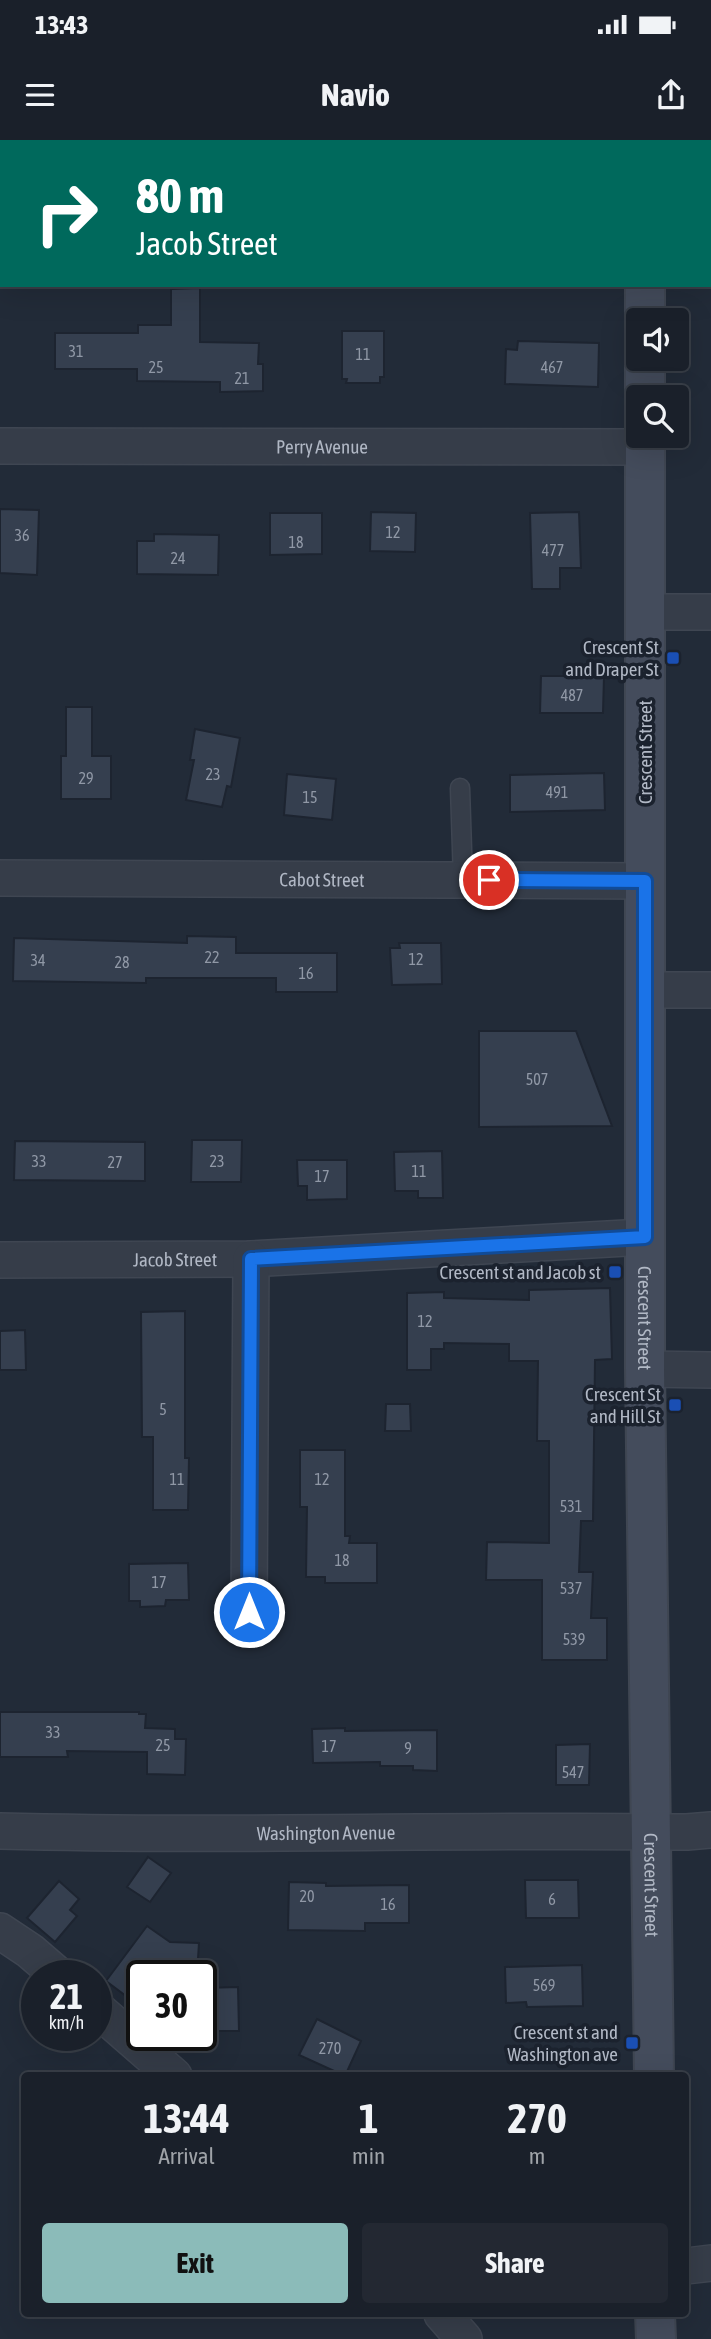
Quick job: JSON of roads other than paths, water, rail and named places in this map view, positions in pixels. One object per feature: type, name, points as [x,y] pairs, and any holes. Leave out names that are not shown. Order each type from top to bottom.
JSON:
[{"type":"main road","points":[[645,287],[645,308]]},
{"type":"main road","name":"Crescent Street","points":[[645,448],[645,1368],[654,2072]]},
{"type":"main road","points":[[655,2317],[656,2339]]},
{"type":"street","name":"Perry Avenue","points":[[0,446],[626,441]]},
{"type":"street","points":[[645,612],[711,612]]},
{"type":"street","name":"Cabot Street","points":[[0,878],[645,881]]},
{"type":"street","points":[[645,990],[711,990]]},
{"type":"street","name":"Jacob Street","points":[[0,1260],[251,1259],[645,1237]]},
{"type":"street","points":[[249,1612],[251,1259]]},
{"type":"street","points":[[645,1368],[711,1370]]},
{"type":"street","name":"Washington Avenue","points":[[0,1831],[92,1833],[711,1830]]},
{"type":"street","points":[[0,1931],[40,1960]]},
{"type":"street","points":[[112,2022],[169,2072]]},
{"type":"street","points":[[689,2266],[711,2263]]},
{"type":"street","points":[[445,2317],[464,2339]]},
{"type":"lane","points":[[460,788],[463,880]]},
{"type":"place","name":"Crescent St and Draper St","points":[[673,658]]},
{"type":"place","name":"Crescent st and Jacob st","points":[[615,1272]]},
{"type":"place","name":"Crescent St and Hill St","points":[[675,1405]]},
{"type":"place","name":"Crescent st and Washington ave","points":[[632,2043]]}]
